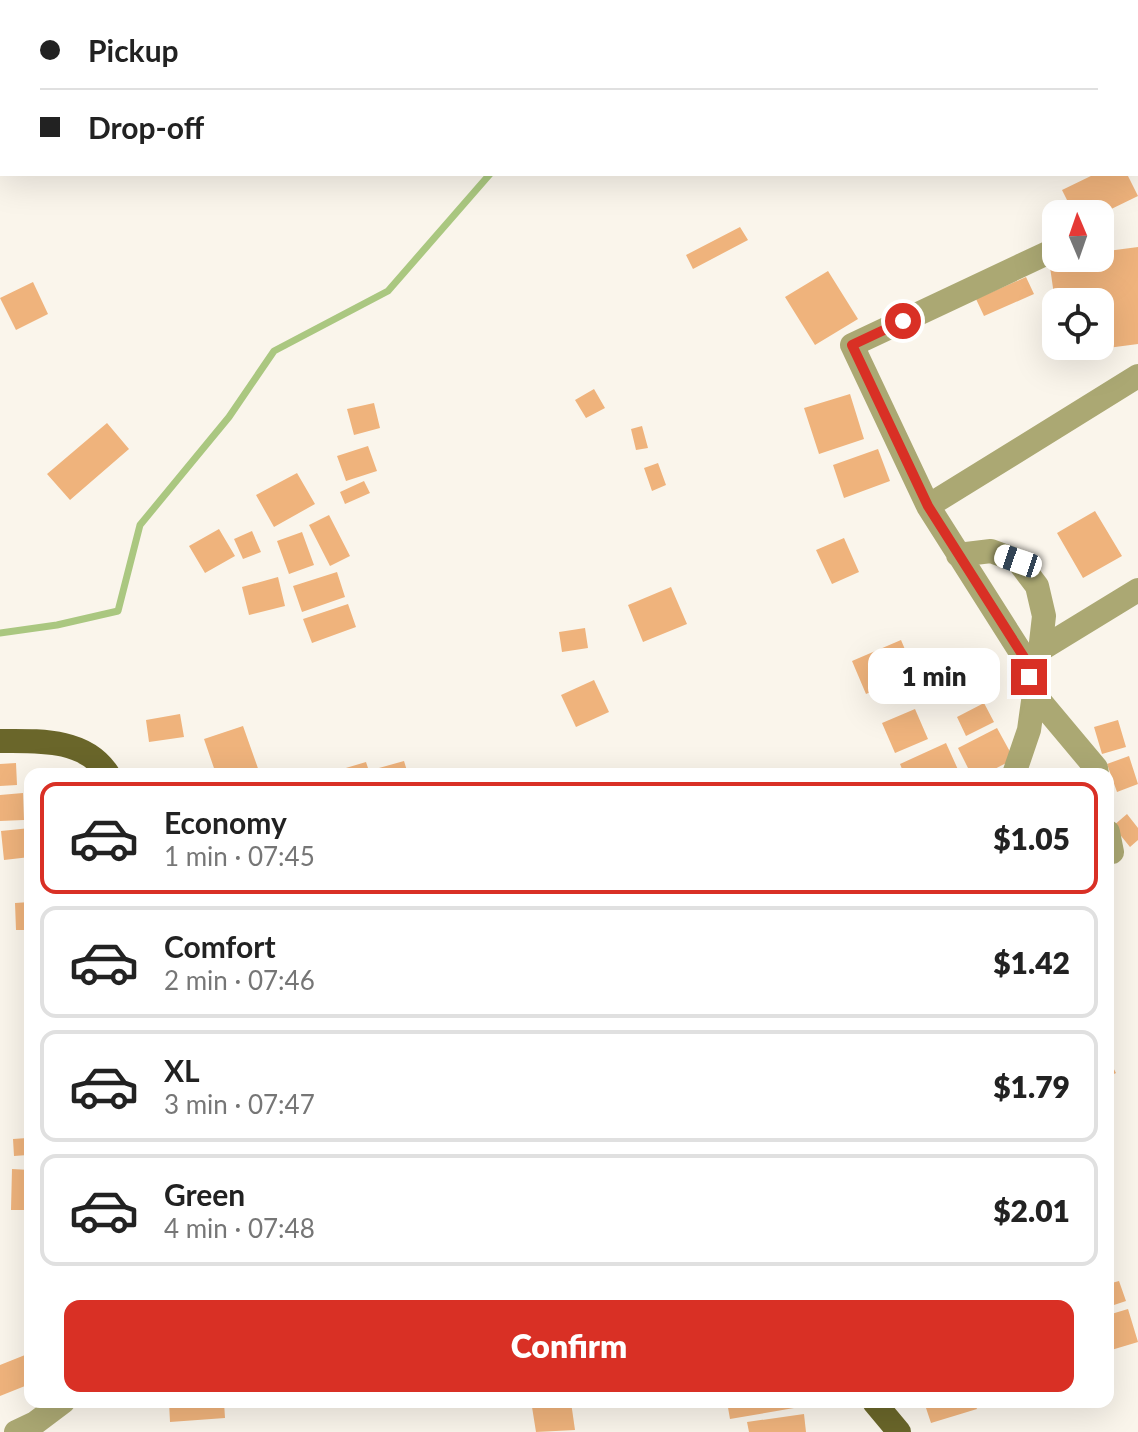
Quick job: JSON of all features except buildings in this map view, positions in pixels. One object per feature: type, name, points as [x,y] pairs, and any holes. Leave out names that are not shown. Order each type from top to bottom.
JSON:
[{"type":"main road","points":[[0,741],[43,741],[76,747],[99,761],[104,768]]},
{"type":"main road","points":[[879,1408],[899,1432]]},
{"type":"street","points":[[1032,655],[958,555],[928,506],[852,345],[1042,256]]},
{"type":"street","points":[[928,506],[1138,376]]},
{"type":"street","points":[[958,555],[991,551],[1018,561],[1037,586],[1044,616],[1032,655],[1034,694],[1029,730],[1016,768]]},
{"type":"street","points":[[1032,655],[1138,590]]},
{"type":"street","points":[[1034,694],[1096,768]]},
{"type":"street","points":[[16,1432],[55,1408]]},
{"type":"waterway","points":[[0,633],[57,625],[118,611],[140,525],[229,417],[274,351],[388,291],[488,176]]},
{"type":"route","points":[[903,321],[852,345],[928,506],[1025,659],[1029,677]]}]
